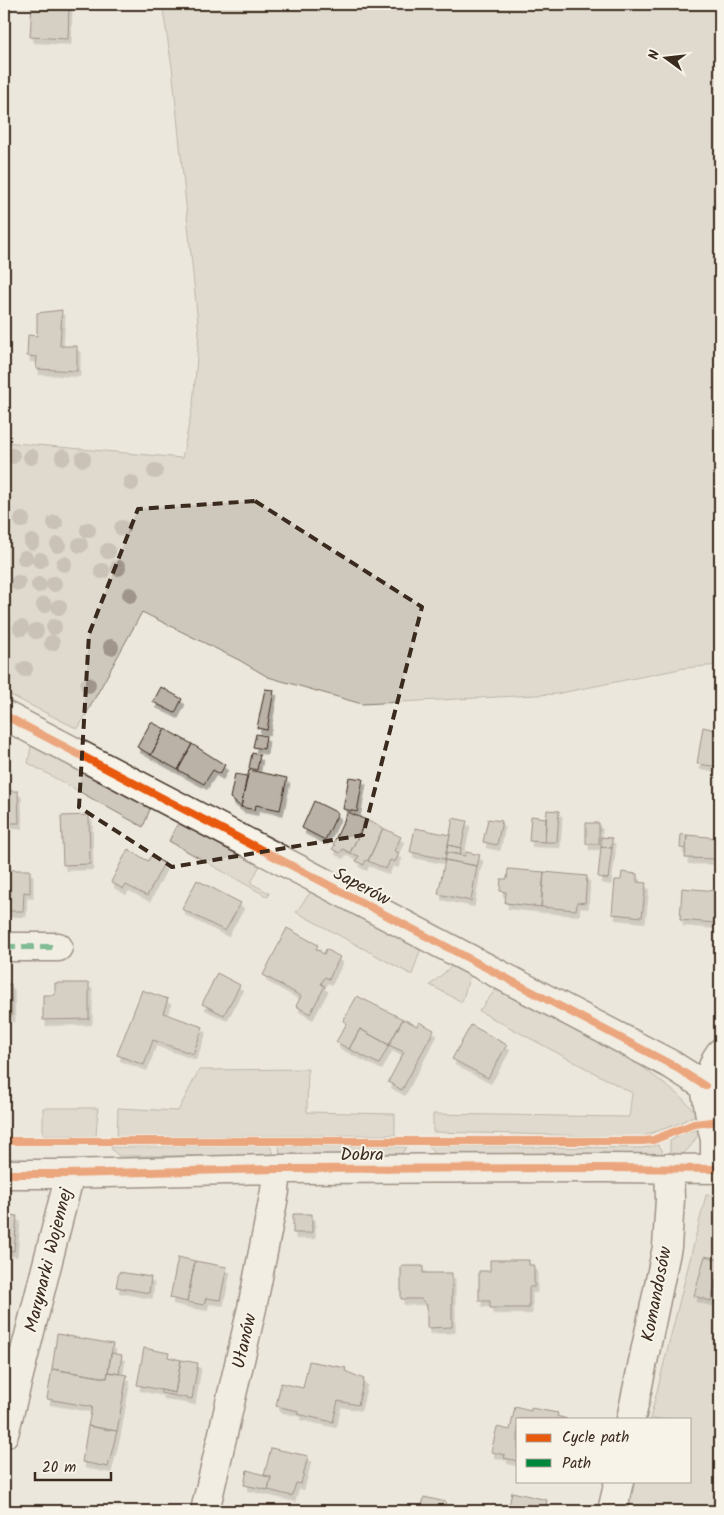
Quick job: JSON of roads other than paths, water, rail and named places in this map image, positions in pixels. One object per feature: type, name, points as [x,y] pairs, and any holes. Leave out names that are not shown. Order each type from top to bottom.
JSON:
[{"type":"street","name":"Saperów","points":[[4,714],[672,1065],[705,1086]]},
{"type":"street","points":[[4,948],[58,947]]},
{"type":"street","points":[[718,1169],[715,1140],[705,1086],[720,1053]]},
{"type":"street","name":"Komandosów","points":[[631,1418],[666,1247],[670,1199],[669,1168]]},
{"type":"street","name":"Dobra","points":[[4,1174],[276,1169],[718,1169]]},
{"type":"street","name":"Ułanów","points":[[205,1511],[252,1308],[275,1192],[276,1169]]},
{"type":"street","name":"Marynarki Wojennej","points":[[4,1434],[70,1174]]},
{"type":"street","points":[[612,1511],[618,1482]]}]
